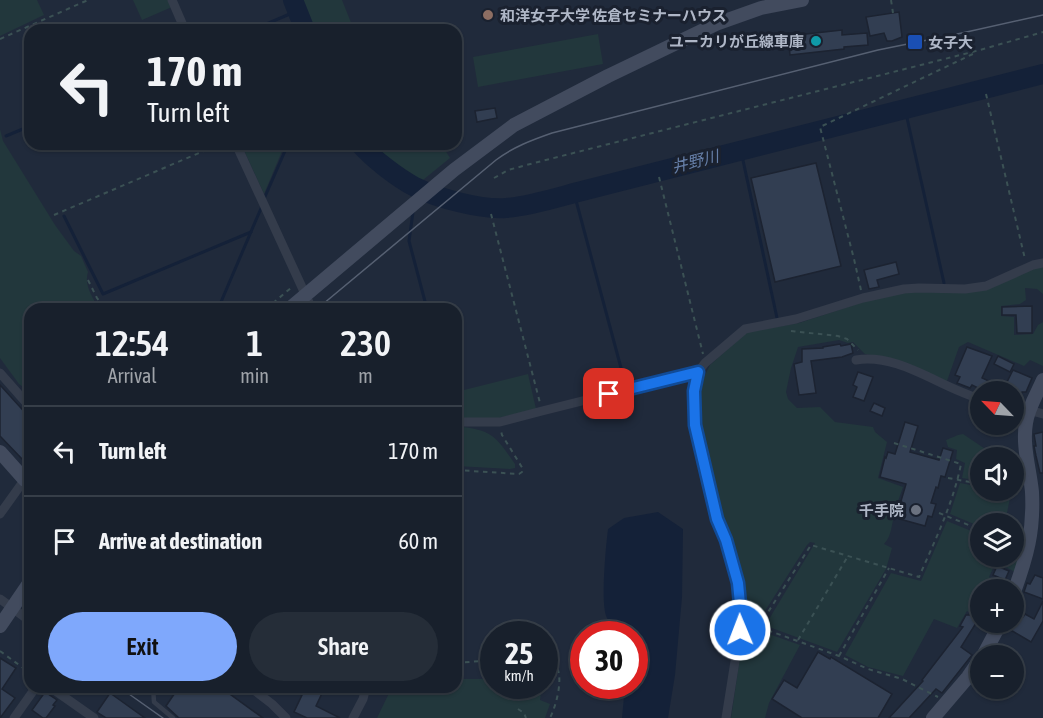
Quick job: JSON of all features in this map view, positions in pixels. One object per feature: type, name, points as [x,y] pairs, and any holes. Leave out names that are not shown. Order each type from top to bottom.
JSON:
[{"type":"street","points":[[172,0],[182,24]]},
{"type":"street","points":[[296,303],[454,170],[514,125],[724,21],[761,8],[802,0]]},
{"type":"street","points":[[239,150],[309,303]]},
{"type":"street","points":[[726,718],[740,630],[740,604],[732,559],[717,519],[695,425],[694,391],[698,372],[705,363],[745,329],[796,319],[862,298],[904,289],[986,286],[1043,263]]},
{"type":"street","points":[[861,359],[876,358],[890,362],[970,396]]},
{"type":"street","points":[[462,422],[500,422],[698,372]]},
{"type":"street","points":[[0,373],[24,400]]},
{"type":"street","points":[[1018,579],[1037,525],[1025,438],[1026,423],[1036,411],[1043,380]]},
{"type":"street","points":[[0,452],[24,474]]},
{"type":"street","points":[[0,514],[24,483]]},
{"type":"street","points":[[0,626],[24,591]]},
{"type":"street","points":[[0,599],[24,616]]},
{"type":"street","points":[[936,717],[970,674]]},
{"type":"street","points":[[14,718],[32,693]]},
{"type":"street","points":[[58,693],[89,716]]},
{"type":"street","points":[[258,693],[286,718]]},
{"type":"street","points":[[353,718],[364,693]]},
{"type":"lane","points":[[153,693],[154,702],[173,718]]},
{"type":"path","points":[[34,24],[88,0]]},
{"type":"path","points":[[891,0],[893,13]]},
{"type":"path","points":[[0,39],[24,28]]},
{"type":"path","points":[[494,178],[508,170],[534,163],[1043,32]]},
{"type":"path","points":[[862,298],[820,127],[980,50]]},
{"type":"path","points":[[986,94],[1027,268]]},
{"type":"path","points":[[54,214],[206,150]]},
{"type":"path","points":[[658,177],[705,363]]},
{"type":"path","points":[[491,214],[542,411]]},
{"type":"path","points":[[88,279],[101,303]]},
{"type":"path","points":[[273,303],[298,281]]},
{"type":"path","points":[[772,324],[780,329],[847,339],[861,359]]},
{"type":"path","points":[[462,470],[519,474],[522,472],[523,469],[502,435],[500,422]]},
{"type":"path","points":[[894,443],[961,464],[946,516],[919,577],[811,544],[763,620],[763,625],[767,630],[798,640],[868,669],[902,679],[947,702]]},
{"type":"path","points":[[948,478],[970,482]]},
{"type":"path","points":[[939,513],[970,526]]},
{"type":"path","points":[[798,640],[848,556]]},
{"type":"path","points":[[839,656],[890,568]]},
{"type":"path","points":[[0,651],[24,669]]},
{"type":"path","points":[[462,663],[480,661]]},
{"type":"path","points":[[558,669],[558,684]]},
{"type":"path","points":[[550,718],[556,699]]},
{"type":"path","points":[[518,710],[524,713],[526,718]]},
{"type":"green space","points":[[0,0],[37,0],[44,15],[0,36]]},
{"type":"green space","points":[[133,0],[169,0],[172,7],[142,20]]},
{"type":"green space","points":[[297,0],[342,0],[352,24],[307,24]]},
{"type":"green space","points":[[598,34],[603,64],[478,87],[473,57]]},
{"type":"green space","points":[[0,129],[3,141],[55,225],[74,251],[81,256],[88,272],[89,290],[96,303],[24,303],[24,388],[0,358]]},
{"type":"green space","points":[[244,150],[282,150],[264,194]]},
{"type":"green space","points":[[373,150],[445,150],[450,158],[418,184]]},
{"type":"green space","points":[[1043,266],[1043,294],[1037,289],[1025,288],[1026,300],[1020,304],[1001,306],[1001,316],[1014,317],[1014,335],[1033,334],[1038,325],[1043,322],[1043,366],[1030,360],[1024,366],[968,342],[959,347],[947,381],[879,356],[865,354],[853,342],[839,340],[798,347],[786,392],[788,399],[797,408],[820,407],[835,422],[873,427],[875,432],[887,442],[878,478],[903,487],[890,534],[884,544],[892,548],[886,569],[837,652],[766,624],[815,543],[810,542],[807,545],[760,619],[761,627],[766,633],[800,645],[769,703],[765,718],[731,718],[744,630],[745,605],[743,580],[737,557],[721,517],[701,424],[699,405],[701,391],[710,365],[747,332],[799,323],[866,301],[905,292],[988,289]]},
{"type":"green space","points":[[528,374],[536,409],[499,418],[462,418],[462,390]]},
{"type":"green space","points":[[462,427],[485,432],[497,440],[515,464],[515,468],[462,466]]},
{"type":"green space","points":[[963,434],[982,447],[970,447],[970,479],[962,478],[965,463],[956,459],[957,450],[948,447],[946,440]]},
{"type":"green space","points":[[960,483],[970,485],[970,501],[1009,501],[1007,513],[970,513],[970,522],[950,514]]},
{"type":"green space","points":[[947,521],[970,530],[970,567],[994,567],[989,577],[994,579],[970,579],[970,612],[967,611],[957,628],[934,619],[903,676],[868,667],[845,655],[891,573],[921,581]]},
{"type":"green space","points":[[1006,567],[1017,567],[1015,572]]},
{"type":"green space","points":[[462,679],[480,679],[480,699],[540,699],[550,704],[545,718],[377,718],[389,693],[462,693]]},
{"type":"water","points":[[658,512],[683,529],[682,597],[675,675],[668,718],[622,718],[624,699],[648,699],[648,621],[609,621],[605,611],[604,575],[608,529],[624,518]]},
{"type":"building","points":[[899,12],[902,37],[887,41],[884,33],[870,36],[866,17]]},
{"type":"building","name":"ユーカリが丘線車庫","points":[[842,30],[842,35],[867,33],[868,45],[790,55],[788,36]]},
{"type":"building","points":[[495,108],[497,118],[477,122],[475,111]]},
{"type":"building","points":[[816,163],[841,266],[775,282],[751,178]]},
{"type":"building","points":[[896,262],[899,274],[877,280],[879,287],[869,289],[864,270]]},
{"type":"building","points":[[1032,306],[1032,333],[1017,333],[1016,315],[1002,315],[1002,307]]},
{"type":"building","points":[[840,344],[841,346],[851,344],[853,353],[842,357],[811,361],[816,393],[799,395],[794,364],[802,362],[802,349]]},
{"type":"building","points":[[967,347],[992,356],[982,378],[989,381],[970,381],[970,388],[957,383],[960,377],[955,375]]},
{"type":"building","points":[[998,356],[1014,364],[1010,372],[994,364]]},
{"type":"building","points":[[1013,370],[1032,378],[1024,392],[1024,381],[1008,381]]},
{"type":"building","points":[[858,372],[873,377],[864,401],[853,397],[857,387],[853,385]]},
{"type":"building","points":[[0,385],[24,411],[24,459],[0,436]]},
{"type":"building","points":[[874,403],[885,408],[882,416],[870,411]]},
{"type":"building","points":[[905,422],[918,426],[910,452],[939,460],[943,448],[953,451],[945,477],[941,476],[938,488],[936,487],[931,503],[936,504],[932,517],[928,516],[925,526],[896,518],[906,484],[880,477],[888,452],[895,454]]},
{"type":"building","points":[[1043,432],[1043,473],[1040,473],[1034,446],[1036,446],[1034,434]]},
{"type":"building","points":[[997,567],[1009,571],[1005,579],[993,575]]},
{"type":"building","points":[[1035,575],[1043,578],[1043,599],[1024,592],[1027,583],[1030,584]]},
{"type":"building","points":[[1043,601],[1043,621],[1031,642],[1016,633],[1024,633],[1025,614],[1034,619]]},
{"type":"building","points":[[966,615],[970,615],[970,633],[961,647],[970,654],[970,658],[942,693],[936,689],[909,718],[889,718],[923,681],[963,627],[960,626]]},
{"type":"building","points":[[818,652],[830,659],[831,657],[892,694],[878,718],[802,718],[772,699],[784,680],[797,688]]},
{"type":"building","points":[[0,658],[16,668],[2,689],[15,698],[0,718]]},
{"type":"building","points":[[44,693],[57,700],[46,718],[32,710]]},
{"type":"building","points":[[110,693],[145,718],[106,718],[98,713]]},
{"type":"building","points":[[175,693],[228,693],[263,718],[179,718],[166,706]]},
{"type":"building","points":[[298,693],[322,693],[316,706],[340,718],[307,718],[294,712],[302,695]]},
{"type":"waterway","name":"井野川","points":[[293,0],[303,24]]},
{"type":"waterway","points":[[266,24],[297,11]]},
{"type":"waterway","name":"井野川","points":[[366,150],[408,183],[424,191],[472,205],[506,208],[540,202],[1043,74]]},
{"type":"waterway","points":[[905,109],[944,283]]},
{"type":"waterway","points":[[6,136],[24,128]]},
{"type":"waterway","points":[[264,199],[285,150]]},
{"type":"waterway","points":[[741,151],[777,318]]},
{"type":"waterway","points":[[415,196],[416,187]]},
{"type":"waterway","points":[[574,193],[624,379]]},
{"type":"waterway","points":[[221,303],[262,206]]},
{"type":"waterway","points":[[413,212],[409,241],[425,303]]},
{"type":"waterway","points":[[64,216],[103,294],[251,232]]},
{"type":"tram line","points":[[324,303],[496,160],[530,141],[552,133],[878,50],[1043,15]]},
{"type":"tram line","points":[[128,693],[163,718]]},
{"type":"place","name":"和洋女子大学 佐倉セミナーハウス","points":[[488,15]]},
{"type":"place","name":"ユーカリが丘線車庫","points":[[816,41]]},
{"type":"place","name":"女子大","points":[[915,42]]},
{"type":"place","name":"千手院","points":[[916,510]]},
{"type":"route","points":[[609,394],[698,372],[694,391],[695,425],[717,519],[726,540],[738,583],[740,630]]}]
